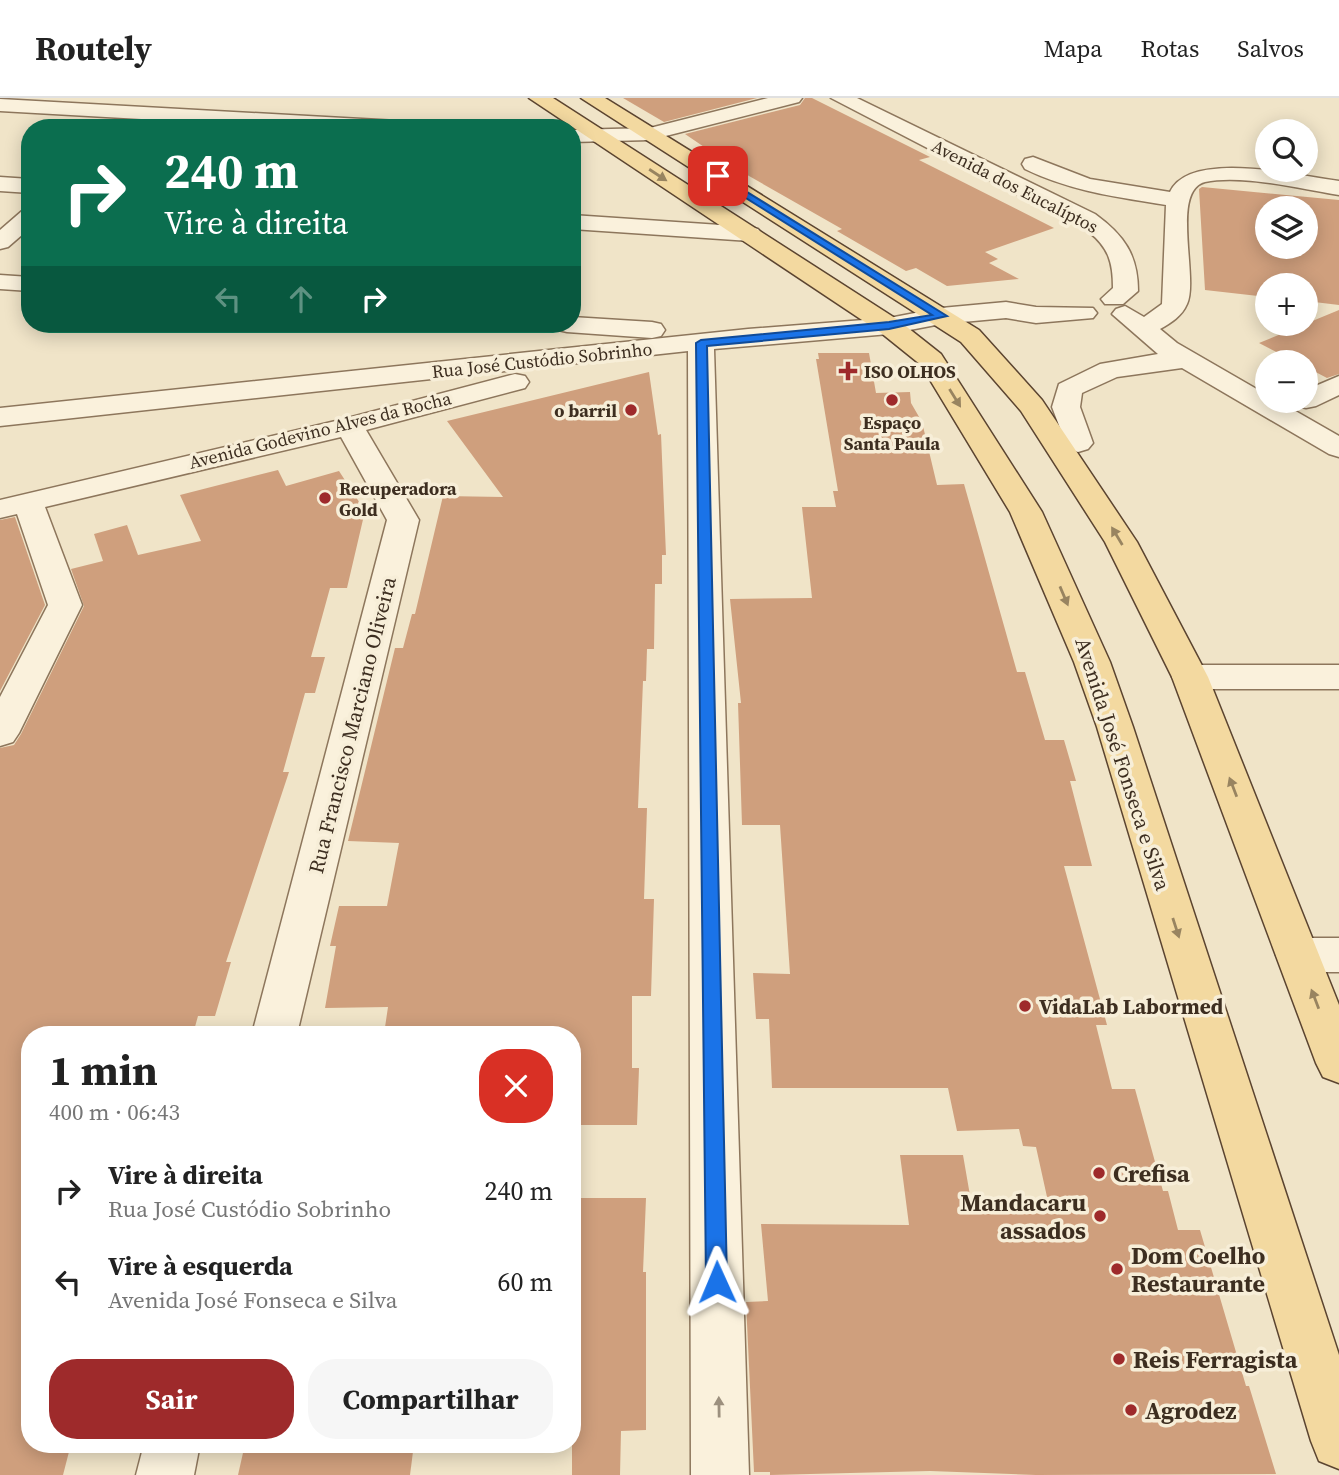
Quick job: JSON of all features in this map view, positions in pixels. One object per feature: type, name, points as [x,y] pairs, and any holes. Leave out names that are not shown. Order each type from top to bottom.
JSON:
[{"type":"main road","name":"Avenida José Fonseca e Silva","points":[[539,98],[565,119]]},
{"type":"main road","points":[[591,98],[970,336],[1032,406],[1121,542],[1190,677],[1319,955],[1339,1063]]},
{"type":"main road","name":"Avenida José Fonseca e Silva","points":[[587,137],[750,234],[889,326],[931,360],[1026,512],[1092,662],[1339,1441]]},
{"type":"street","points":[[141,112],[158,98]]},
{"type":"street","points":[[587,137],[650,134],[792,98]]},
{"type":"street","name":"Avenida dos Eucalíptos","points":[[841,98],[1087,219],[1110,235],[1121,250],[1126,270],[1125,291],[1100,306]]},
{"type":"street","points":[[17,103],[261,119]]},
{"type":"street","points":[[1033,164],[1050,174],[1079,182],[1179,200]]},
{"type":"street","points":[[1144,328],[1170,310],[1176,300],[1174,255],[1179,200],[1186,182],[1202,176],[1339,188]]},
{"type":"street","points":[[0,184],[21,185]]},
{"type":"street","points":[[581,223],[750,234]]},
{"type":"street","points":[[0,242],[21,224]]},
{"type":"street","points":[[0,282],[21,283]]},
{"type":"street","points":[[1100,306],[1144,328],[1177,354],[1255,400]]},
{"type":"street","points":[[1100,306],[1147,344],[1177,354]]},
{"type":"street","name":"Rua José Custódio Sobrinho","points":[[0,417],[748,337],[889,326],[941,316],[1006,310],[1036,315],[1100,306]]},
{"type":"street","points":[[581,325],[748,337]]},
{"type":"street","points":[[701,343],[720,1475]]},
{"type":"street","name":"Avenida Godevino Alves da Rocha","points":[[14,505],[349,426],[639,349]]},
{"type":"street","points":[[1078,443],[1066,407],[1069,390],[1079,382],[1177,354]]},
{"type":"street","points":[[1318,394],[1339,384]]},
{"type":"street","points":[[0,405],[70,411]]},
{"type":"street","points":[[1278,413],[1339,448]]},
{"type":"street","name":"Rua Francisco Marciano Oliveira","points":[[276,1026],[403,520],[349,426]]},
{"type":"street","points":[[0,733],[65,605],[14,505]]},
{"type":"street","points":[[1190,677],[1339,677]]},
{"type":"street","points":[[165,1475],[171,1453]]},
{"type":"building","points":[[623,98],[757,98],[664,122]]},
{"type":"building","points":[[805,98],[812,98],[930,157],[919,160],[1054,228],[985,252],[998,259],[989,263],[1019,279],[947,286],[916,268],[906,271],[837,231],[842,229],[735,168],[685,134],[800,105]]},
{"type":"building","points":[[1202,187],[1297,196],[1255,196],[1255,259],[1318,259],[1318,198],[1339,200],[1339,305],[1318,302],[1318,273],[1255,273],[1255,296],[1205,290],[1199,189]]},
{"type":"building","points":[[1339,310],[1339,374],[1327,378],[1318,373],[1318,350],[1273,350],[1259,343],[1276,336],[1318,336],[1318,319]]},
{"type":"building","points":[[818,353],[869,353],[876,393],[910,392],[911,403],[922,422],[937,485],[964,484],[1017,672],[1025,672],[1045,740],[1064,740],[1076,781],[1070,781],[1092,866],[1064,866],[1107,1025],[1096,1025],[1112,1089],[1135,1089],[1163,1191],[1168,1191],[1178,1230],[1200,1230],[1246,1386],[1249,1386],[1276,1474],[1036,1475],[930,1471],[770,1475],[770,1472],[754,1472],[746,1302],[768,1301],[761,1224],[909,1225],[900,1155],[963,1155],[972,1207],[1049,1206],[1036,1147],[1023,1146],[1019,1129],[957,1131],[948,1088],[772,1088],[769,1019],[756,1019],[753,973],[790,974],[780,825],[742,825],[738,703],[741,703],[730,599],[812,598],[802,507],[836,507],[833,491],[838,491],[816,359],[819,359]]},
{"type":"building","points":[[649,372],[658,435],[661,434],[666,555],[662,555],[662,584],[655,584],[654,649],[647,649],[646,681],[643,681],[638,808],[647,808],[644,899],[654,899],[651,996],[632,996],[632,1068],[639,1068],[637,1125],[581,1125],[581,1026],[385,1026],[388,1007],[325,1008],[336,946],[330,946],[339,906],[387,906],[399,843],[348,841],[395,648],[403,648],[412,614],[415,614],[443,496],[503,497],[447,421]]},
{"type":"building","points":[[278,470],[286,486],[339,471],[365,511],[347,588],[330,588],[311,657],[325,657],[315,693],[305,693],[283,772],[289,772],[226,962],[231,962],[215,1016],[198,1016],[195,1026],[21,1026],[21,1453],[69,1453],[63,1475],[0,1475],[0,748],[14,745],[21,734],[84,606],[71,569],[103,561],[94,534],[127,525],[138,555],[201,541],[180,495]]},
{"type":"building","points":[[15,517],[45,605],[0,691],[0,520]]},
{"type":"building","points":[[581,1198],[646,1198],[643,1272],[646,1272],[646,1430],[621,1431],[620,1475],[572,1475],[572,1453],[581,1453]]},
{"type":"building","points":[[243,1453],[413,1453],[410,1475],[238,1475]]},
{"type":"place","name":"ISO OLHOS","points":[[848,371]]},
{"type":"place","name":"Espaço Santa Paula","points":[[892,400]]},
{"type":"place","name":"o barril","points":[[631,410]]},
{"type":"place","name":"Recuperadora Gold","points":[[325,498]]},
{"type":"place","name":"VidaLab Labormed","points":[[1025,1006]]},
{"type":"place","name":"Crefisa","points":[[1099,1173]]},
{"type":"place","name":"Mandacaru assados","points":[[1100,1216]]},
{"type":"place","name":"Dom Coelho Restaurante","points":[[1117,1269]]},
{"type":"place","name":"Reis Ferragista","points":[[1119,1359]]},
{"type":"place","name":"Agrodez","points":[[1131,1410]]},
{"type":"route","points":[[717,1282],[701,343],[889,326],[941,316],[718,176]]}]
